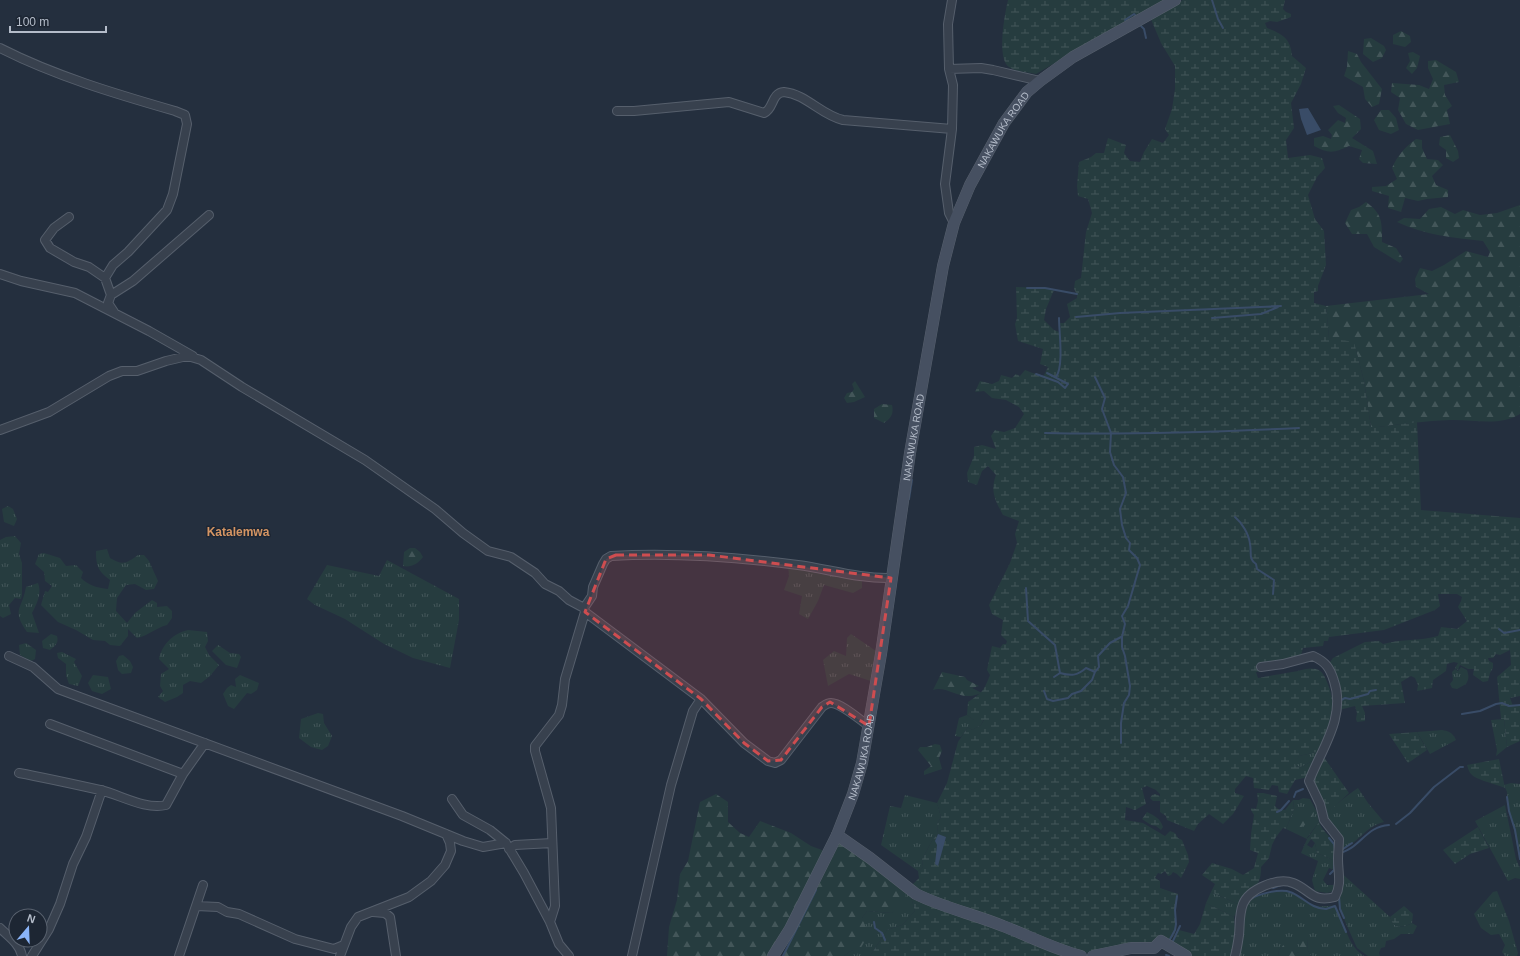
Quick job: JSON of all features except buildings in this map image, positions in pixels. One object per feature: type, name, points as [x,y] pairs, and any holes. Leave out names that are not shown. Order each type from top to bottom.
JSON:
[{"type":"main road","name":"NAKAWUKA ROAD","points":[[774,956],[790,929],[837,835],[858,780],[869,726],[911,444],[943,266],[954,223],[976,173],[1004,123],[1027,92],[1040,80],[1073,57],[1175,0]]},
{"type":"main road","points":[[837,835],[922,897],[950,909],[1002,925],[1052,946],[1081,956]]},
{"type":"main road","points":[[1093,956],[1131,948],[1154,948],[1161,941],[1186,956]]},
{"type":"street","points":[[952,0],[948,24],[950,69],[953,85],[952,129],[945,184],[948,213],[954,223]]},
{"type":"street","points":[[0,48],[30,63],[85,83],[175,111],[185,116],[187,124],[172,194],[167,210],[128,252],[113,265],[105,278]]},
{"type":"street","points":[[950,69],[981,68],[1040,80]]},
{"type":"street","points":[[617,111],[634,112],[728,102],[764,113],[768,111],[776,95],[784,92],[796,95],[826,113],[843,120],[861,123],[927,126],[952,129]]},
{"type":"street","points":[[114,313],[108,303],[111,295],[133,281],[209,215]]},
{"type":"street","points":[[69,217],[54,228],[45,240],[50,248],[74,262],[89,267],[105,278],[111,295]]},
{"type":"street","points":[[0,274],[21,281],[75,293],[201,360],[242,387],[365,460],[435,509],[463,533],[482,546],[488,550],[512,557],[545,584],[559,591],[569,600],[585,610],[701,699],[744,743],[771,762],[781,760],[820,710],[828,703],[834,703],[843,708],[869,726]]},
{"type":"street","points":[[0,430],[49,412],[109,376],[122,371],[137,371],[183,357],[191,357],[201,360]]},
{"type":"street","points":[[550,922],[555,906],[551,808],[535,751],[535,746],[559,715],[565,679],[585,610],[592,596],[593,587],[607,558],[611,556],[709,555],[798,565],[869,577],[891,578]]},
{"type":"street","points":[[9,656],[33,667],[58,689],[402,816],[460,840],[483,847],[552,843]]},
{"type":"street","points":[[1235,956],[1239,935],[1241,910],[1250,893],[1261,887],[1288,882],[1297,885],[1316,898],[1326,899],[1335,897],[1338,891],[1340,879],[1338,859],[1339,839],[1324,820],[1320,804],[1309,781],[1336,719],[1338,702],[1336,687],[1331,672],[1324,661],[1314,656],[1261,668]]},
{"type":"street","points":[[632,956],[671,785],[693,711],[701,699]]},
{"type":"street","points":[[50,724],[183,774]]},
{"type":"street","points":[[19,773],[102,790],[144,805],[158,807],[166,805],[183,774],[205,743]]},
{"type":"street","points":[[32,956],[49,929],[60,904],[73,864],[86,836],[102,790]]},
{"type":"street","points":[[452,799],[463,815],[490,830],[507,846],[524,873],[550,922],[559,944],[567,956]]},
{"type":"street","points":[[196,906],[218,907],[227,912],[239,914],[295,939],[337,954],[344,945],[351,927],[358,917],[409,897],[431,881],[445,865],[451,851],[446,834]]},
{"type":"street","points":[[450,847],[453,842],[460,840]]},
{"type":"street","points":[[179,956],[203,886]]},
{"type":"street","points":[[372,912],[385,913],[390,917],[396,956]]},
{"type":"street","points":[[0,928],[21,950],[22,956]]},
{"type":"highlighted area","points":[[616,555],[709,555],[891,578],[869,726],[830,702],[822,707],[781,760],[768,761],[744,743],[701,699],[585,612],[606,559]]},
{"type":"green space","points":[[1008,0],[1166,0],[1116,27],[1036,74],[1015,70],[1009,67],[1005,62],[1003,55],[1002,35]]},
{"type":"green space","points":[[1183,0],[1285,0],[1283,9],[1291,14],[1291,17],[1277,22],[1270,21],[1265,23],[1267,28],[1282,35],[1288,41],[1292,56],[1306,68],[1301,84],[1291,103],[1294,128],[1286,140],[1288,158],[1310,155],[1322,158],[1325,168],[1317,177],[1308,195],[1315,219],[1324,231],[1326,265],[1318,286],[1318,291],[1314,292],[1314,303],[1326,306],[1329,338],[1354,342],[1364,381],[1371,427],[1417,422],[1421,510],[1520,518],[1520,696],[1510,698],[1513,706],[1520,705],[1520,741],[1507,747],[1504,719],[1501,719],[1497,677],[1511,665],[1510,650],[1500,655],[1496,654],[1493,658],[1488,658],[1489,661],[1493,663],[1493,668],[1488,681],[1483,682],[1473,675],[1474,669],[1468,669],[1460,665],[1458,670],[1455,668],[1458,663],[1454,662],[1447,664],[1446,671],[1433,680],[1432,688],[1417,691],[1418,685],[1415,678],[1411,676],[1401,682],[1405,703],[1362,706],[1365,713],[1365,721],[1357,722],[1355,706],[1339,710],[1326,668],[1333,658],[1365,642],[1379,641],[1383,644],[1397,641],[1424,639],[1438,636],[1441,627],[1457,629],[1467,621],[1458,607],[1462,597],[1457,594],[1438,594],[1440,606],[1435,610],[1384,630],[1329,637],[1328,641],[1324,641],[1323,646],[1303,648],[1297,664],[1256,672],[1258,678],[1307,669],[1318,670],[1323,674],[1331,692],[1333,709],[1330,725],[1321,751],[1299,756],[1295,763],[1296,766],[1301,767],[1318,758],[1309,777],[1295,780],[1287,794],[1279,792],[1278,786],[1272,785],[1269,790],[1254,788],[1253,778],[1246,776],[1235,789],[1235,793],[1244,796],[1233,814],[1223,824],[1209,814],[1198,824],[1194,831],[1167,820],[1166,816],[1160,812],[1160,801],[1153,801],[1150,798],[1152,795],[1155,794],[1160,796],[1160,794],[1156,790],[1147,786],[1142,788],[1146,804],[1135,810],[1126,807],[1125,820],[1143,823],[1165,836],[1170,831],[1175,833],[1178,838],[1182,840],[1188,855],[1189,862],[1181,878],[1173,872],[1168,876],[1165,871],[1161,874],[1158,873],[1155,878],[1160,881],[1160,888],[1178,894],[1175,909],[1175,932],[1167,945],[1089,953],[1079,952],[953,906],[919,890],[912,885],[919,878],[918,871],[923,867],[922,859],[938,834],[937,824],[941,817],[937,803],[947,783],[958,742],[968,727],[972,730],[981,725],[984,720],[974,720],[967,715],[968,702],[982,691],[988,681],[990,675],[987,670],[992,646],[1000,648],[1003,644],[1006,644],[1007,641],[1001,635],[1003,620],[992,614],[989,605],[1010,563],[1017,543],[1015,534],[1019,521],[1003,515],[993,491],[996,475],[988,466],[982,471],[977,485],[968,482],[967,473],[974,456],[974,447],[982,445],[996,449],[991,436],[995,430],[1004,432],[1015,428],[1024,414],[1019,407],[1006,400],[992,398],[984,391],[975,392],[980,381],[992,384],[999,381],[1001,375],[1012,378],[1016,374],[1020,376],[1025,370],[1043,377],[1048,367],[1040,364],[1043,349],[1018,341],[1015,324],[1017,318],[1016,287],[1045,288],[1054,290],[1046,309],[1044,320],[1054,330],[1059,332],[1059,323],[1064,323],[1070,317],[1067,304],[1077,298],[1077,294],[1074,289],[1075,281],[1081,278],[1086,232],[1092,213],[1088,199],[1078,196],[1077,186],[1079,162],[1096,153],[1104,153],[1108,138],[1126,145],[1124,153],[1130,161],[1140,162],[1152,139],[1163,143],[1169,135],[1165,129],[1172,109],[1175,89],[1175,66],[1161,43],[1150,17]]},
{"type":"green space","points":[[1401,31],[1410,36],[1411,42],[1405,47],[1393,44],[1393,35]]},
{"type":"green space","points":[[1371,38],[1384,46],[1386,50],[1382,58],[1373,62],[1363,54],[1364,39]]},
{"type":"green space","points":[[1348,51],[1357,54],[1361,62],[1382,89],[1379,104],[1372,107],[1365,99],[1363,87],[1344,76],[1347,67]]},
{"type":"green space","points":[[1413,52],[1420,56],[1417,68],[1412,74],[1406,68],[1410,61],[1408,53]]},
{"type":"green space","points":[[1436,60],[1456,72],[1459,82],[1444,85],[1445,95],[1452,106],[1447,110],[1450,124],[1418,130],[1406,124],[1398,110],[1400,98],[1391,92],[1392,83],[1419,85],[1429,89],[1433,79],[1428,68],[1428,61]]},
{"type":"green space","points":[[1339,105],[1360,119],[1361,129],[1352,138],[1373,151],[1377,164],[1363,163],[1359,159],[1362,150],[1349,146],[1332,152],[1314,146],[1314,138],[1323,136],[1331,139],[1332,135],[1328,130],[1338,120],[1345,123],[1346,118],[1338,113],[1333,106]]},
{"type":"green space","points":[[1381,110],[1389,110],[1396,118],[1399,130],[1391,134],[1379,130],[1374,120]]},
{"type":"green space","points":[[1450,135],[1458,151],[1459,158],[1453,162],[1446,158],[1446,150],[1439,145],[1440,137]]},
{"type":"green space","points":[[1416,139],[1422,140],[1422,148],[1427,159],[1438,160],[1443,165],[1432,176],[1436,185],[1448,190],[1448,197],[1418,201],[1405,198],[1401,212],[1388,208],[1389,196],[1372,191],[1372,187],[1386,186],[1397,179],[1392,168],[1402,152]]},
{"type":"green space","points":[[1366,202],[1372,206],[1379,215],[1382,229],[1382,242],[1396,248],[1403,259],[1400,263],[1374,247],[1367,234],[1352,234],[1345,223],[1351,210]]},
{"type":"green space","points":[[1520,205],[1520,414],[1512,418],[1485,422],[1450,420],[1371,427],[1364,381],[1356,350],[1329,338],[1326,306],[1429,294],[1416,287],[1415,279],[1420,268],[1432,271],[1466,251],[1488,257],[1490,252],[1483,241],[1429,233],[1397,222],[1404,218],[1420,219],[1429,209],[1441,207],[1455,214],[1463,210],[1480,215],[1497,213]]},
{"type":"green space","points":[[855,381],[865,397],[854,402],[847,403],[844,398],[847,393],[852,392],[854,389],[852,384]]},
{"type":"green space","points":[[882,404],[892,405],[893,408],[891,416],[884,423],[874,418],[874,409]]},
{"type":"green space","points":[[8,506],[13,509],[17,519],[14,526],[4,522],[2,509]]},
{"type":"green space","points":[[15,536],[21,543],[19,554],[22,563],[22,595],[21,599],[15,598],[9,605],[11,614],[3,618],[0,616],[0,540],[6,537]]},
{"type":"green space","points":[[410,548],[415,548],[423,557],[414,564],[403,566],[404,552]]},
{"type":"green space","points":[[107,549],[110,558],[122,563],[128,562],[138,555],[144,555],[149,561],[158,581],[154,589],[146,590],[135,584],[126,585],[117,598],[116,611],[127,623],[135,613],[152,600],[157,603],[157,607],[167,606],[172,611],[172,618],[167,625],[145,635],[137,638],[128,629],[128,636],[120,646],[110,645],[105,641],[93,640],[58,622],[41,605],[45,591],[48,592],[52,586],[45,581],[44,572],[35,564],[39,554],[44,553],[60,558],[66,566],[76,565],[83,572],[81,578],[87,583],[96,587],[108,589],[110,580],[98,568],[96,556],[96,551]]},
{"type":"green space","points":[[387,560],[459,599],[459,620],[450,668],[413,658],[384,644],[345,619],[315,605],[307,599],[327,565],[379,576]]},
{"type":"green space","points":[[788,565],[862,578],[862,588],[853,593],[824,585],[818,601],[808,619],[799,614],[802,596],[784,590],[789,576]]},
{"type":"green space","points":[[38,583],[39,595],[32,613],[39,633],[27,632],[22,624],[19,610],[26,587]]},
{"type":"green space","points":[[188,630],[207,632],[208,641],[205,647],[209,655],[219,665],[210,676],[201,683],[190,681],[183,685],[183,693],[165,702],[158,697],[163,691],[160,686],[161,674],[169,669],[159,659],[169,640],[183,631]]},
{"type":"green space","points":[[51,634],[57,636],[56,644],[50,650],[43,648],[42,641]]},
{"type":"green space","points":[[851,634],[879,653],[874,682],[849,674],[828,686],[823,660],[834,651],[846,656],[847,638]]},
{"type":"green space","points":[[26,643],[36,650],[35,659],[31,661],[20,655],[19,645]]},
{"type":"green space","points":[[218,645],[230,653],[239,654],[241,657],[237,668],[226,665],[212,651]]},
{"type":"green space","points":[[62,652],[76,659],[74,662],[82,676],[78,686],[69,684],[66,675],[66,664],[58,658],[57,653]]},
{"type":"green space","points":[[123,655],[130,661],[133,667],[131,673],[122,674],[118,670],[116,661],[119,656]]},
{"type":"green space","points":[[1461,667],[1467,670],[1468,681],[1466,684],[1457,689],[1452,688],[1450,684],[1453,680],[1452,672],[1455,669],[1458,671]]},
{"type":"green space","points":[[942,672],[965,677],[967,680],[979,686],[972,688],[982,693],[972,696],[964,696],[942,689],[933,690]]},
{"type":"green space","points":[[93,675],[108,677],[111,689],[102,694],[92,691],[88,683]]},
{"type":"green space","points":[[240,675],[259,683],[257,690],[251,694],[247,693],[234,709],[228,706],[223,694],[231,685],[236,687],[235,679]]},
{"type":"green space","points":[[318,713],[323,714],[324,723],[332,736],[328,746],[322,750],[311,747],[299,738],[301,719]]},
{"type":"green space","points":[[967,715],[974,720],[984,719],[981,725],[972,730],[968,727],[961,737],[955,736],[959,718]]},
{"type":"green space","points":[[1504,719],[1507,747],[1496,756],[1497,750],[1491,720]]},
{"type":"green space","points":[[1442,730],[1450,733],[1456,740],[1430,754],[1417,732]]},
{"type":"green space","points":[[1417,732],[1427,750],[1408,763],[1389,734]]},
{"type":"green space","points":[[935,744],[940,745],[942,751],[939,758],[942,769],[924,775],[924,771],[931,766],[918,750],[920,747],[927,747]]},
{"type":"green space","points":[[1321,751],[1318,758],[1301,767],[1296,766],[1294,763],[1299,756]]},
{"type":"green space","points":[[1323,756],[1349,793],[1333,808],[1320,816],[1309,791],[1309,787]]},
{"type":"green space","points":[[1499,759],[1505,788],[1474,776],[1471,774],[1467,765]]},
{"type":"green space","points":[[1511,783],[1520,784],[1520,860],[1509,813],[1507,792],[1504,785]]},
{"type":"green space","points":[[1358,788],[1384,822],[1371,827],[1351,844],[1341,849],[1323,825],[1320,816]]},
{"type":"green space","points":[[1257,793],[1277,796],[1275,806],[1278,809],[1285,810],[1293,800],[1294,809],[1286,829],[1283,828],[1276,837],[1272,845],[1269,858],[1261,867],[1258,884],[1240,905],[1211,892],[1215,884],[1202,875],[1212,863],[1232,869],[1243,875],[1254,868],[1258,853],[1250,850],[1254,815],[1251,808],[1256,809],[1258,801]]},
{"type":"green space","points":[[716,794],[728,802],[728,822],[740,833],[749,837],[760,821],[791,833],[811,846],[822,850],[823,854],[807,889],[769,956],[667,956],[669,927],[677,900],[680,874],[688,861],[700,802]]},
{"type":"green space","points":[[905,795],[937,803],[941,817],[937,824],[938,834],[922,859],[923,867],[918,871],[881,845],[890,806],[901,808]]},
{"type":"green space","points":[[1303,798],[1310,799],[1317,812],[1319,822],[1307,838],[1311,839],[1307,845],[1312,848],[1315,843],[1317,853],[1335,861],[1334,870],[1329,868],[1323,880],[1327,885],[1335,885],[1334,891],[1327,893],[1315,891],[1312,880],[1318,861],[1301,853],[1307,839],[1286,829],[1294,809],[1293,800]]},
{"type":"green space","points":[[1505,805],[1516,859],[1520,868],[1520,879],[1515,878],[1508,881],[1475,821]]},
{"type":"green space","points":[[1310,808],[1314,813],[1313,816],[1306,824],[1299,828],[1295,825],[1297,820]]},
{"type":"green space","points":[[1147,812],[1159,819],[1163,827],[1161,830],[1142,819]]},
{"type":"green space","points":[[1319,822],[1335,845],[1335,861],[1317,853],[1315,843],[1311,839],[1307,839]]},
{"type":"green space","points":[[1478,827],[1489,848],[1470,854],[1455,864],[1443,850]]},
{"type":"green space","points":[[840,842],[906,891],[905,899],[892,913],[867,911],[862,918],[869,934],[856,956],[852,950],[844,956],[783,956]]},
{"type":"green space","points":[[1337,869],[1390,917],[1393,924],[1402,926],[1412,923],[1417,926],[1413,934],[1401,934],[1394,939],[1386,941],[1385,947],[1381,948],[1379,953],[1380,956],[1368,956],[1357,948],[1340,910],[1338,902]]},
{"type":"green space","points":[[1286,890],[1314,905],[1336,906],[1353,946],[1364,956],[1311,956],[1308,951],[1307,939],[1299,952],[1295,954],[1292,950],[1283,946],[1279,950],[1278,956],[1236,956],[1244,906],[1254,896]]},
{"type":"green space","points":[[906,891],[911,897],[915,911],[902,925],[887,930],[870,956],[856,956],[862,918],[867,911],[892,913]]},
{"type":"green space","points":[[1497,891],[1509,921],[1518,953],[1517,956],[1505,956],[1502,952],[1505,945],[1499,934],[1491,935],[1481,928],[1474,914],[1493,892]]},
{"type":"green space","points":[[1211,892],[1240,905],[1234,917],[1206,903]]},
{"type":"green space","points":[[911,897],[1069,956],[870,956],[887,930],[902,925],[915,911]]},
{"type":"green space","points":[[1206,903],[1234,917],[1236,940],[1233,956],[1181,956],[1171,945],[1179,930],[1194,934],[1200,924]]},
{"type":"green space","points":[[1404,906],[1413,914],[1412,923],[1402,926],[1393,924],[1390,917]]},
{"type":"green space","points":[[1303,937],[1307,939],[1308,951],[1311,956],[1278,956],[1279,950],[1288,940],[1294,940],[1297,944],[1292,950],[1295,954],[1299,952],[1300,941]]},
{"type":"green space","points":[[852,950],[856,956],[844,956]]},
{"type":"water","points":[[1308,108],[1321,130],[1307,135],[1299,109]]},
{"type":"water","points":[[938,834],[946,837],[938,866],[935,864],[937,845],[935,841]]},
{"type":"waterway","points":[[1212,0],[1218,19],[1223,28]]},
{"type":"waterway","points":[[1125,20],[1134,14],[1136,16]]},
{"type":"waterway","points":[[1140,25],[1144,29],[1146,38]]},
{"type":"waterway","points":[[1027,288],[1045,288],[1077,294]]},
{"type":"waterway","points":[[1076,317],[1120,313],[1281,306]]},
{"type":"waterway","points":[[1212,318],[1261,314],[1278,307]]},
{"type":"waterway","points":[[1056,377],[1060,365],[1059,318]]},
{"type":"waterway","points":[[1036,374],[1058,382],[1065,388],[1068,384],[1047,373]]},
{"type":"waterway","points":[[1095,377],[1105,398],[1102,409],[1111,433],[1110,452],[1114,465],[1123,477],[1126,493],[1120,509],[1122,525],[1126,538],[1130,543],[1129,550],[1137,558],[1140,565],[1128,606],[1122,616],[1125,624],[1122,637],[1122,647],[1130,686],[1129,695],[1124,703],[1121,723],[1121,743]]},
{"type":"waterway","points":[[1045,433],[1172,433],[1299,428]]},
{"type":"waterway","points":[[909,499],[912,480]]},
{"type":"waterway","points":[[1235,517],[1247,533],[1251,547],[1251,558],[1256,564],[1257,569],[1274,580],[1273,594]]},
{"type":"waterway","points":[[1026,588],[1028,621],[1055,645],[1060,673]]},
{"type":"waterway","points":[[1499,629],[1504,633],[1520,630]]},
{"type":"waterway","points":[[1054,677],[1060,673],[1067,675],[1077,674],[1086,668],[1095,672],[1099,667],[1098,656],[1110,643],[1121,637]]},
{"type":"waterway","points":[[1044,691],[1047,699],[1053,701],[1068,698],[1072,694],[1081,691],[1092,680],[1095,672]]},
{"type":"waterway","points":[[1339,701],[1345,698],[1350,699],[1368,694],[1370,691],[1376,690]]},
{"type":"waterway","points":[[1462,714],[1480,711],[1502,703],[1509,706],[1520,705]]},
{"type":"waterway","points":[[1396,824],[1410,813],[1434,787],[1460,767],[1463,767]]},
{"type":"waterway","points":[[1294,797],[1296,792],[1303,789]]},
{"type":"waterway","points":[[1507,797],[1520,859]]},
{"type":"waterway","points":[[1277,812],[1281,810],[1289,801]]},
{"type":"waterway","points":[[1323,824],[1336,842]]},
{"type":"waterway","points":[[1341,853],[1352,848],[1374,829],[1389,825]]},
{"type":"waterway","points":[[1329,838],[1334,844],[1335,849]]},
{"type":"waterway","points":[[1341,848],[1343,849],[1352,843]]},
{"type":"waterway","points":[[1330,874],[1334,870],[1334,857]]},
{"type":"waterway","points":[[1273,888],[1281,885]]},
{"type":"waterway","points":[[783,956],[816,890]]},
{"type":"waterway","points":[[1251,899],[1270,892],[1286,891],[1316,907],[1326,909],[1335,906],[1346,932]]},
{"type":"waterway","points":[[1169,941],[1175,930],[1177,896]]},
{"type":"waterway","points":[[1339,896],[1340,909],[1344,918]]},
{"type":"waterway","points":[[874,922],[875,928],[882,933],[885,940]]},
{"type":"waterway","points":[[1172,943],[1180,926]]},
{"type":"district","name":"Katalemwa","points":[[238,532]]}]
